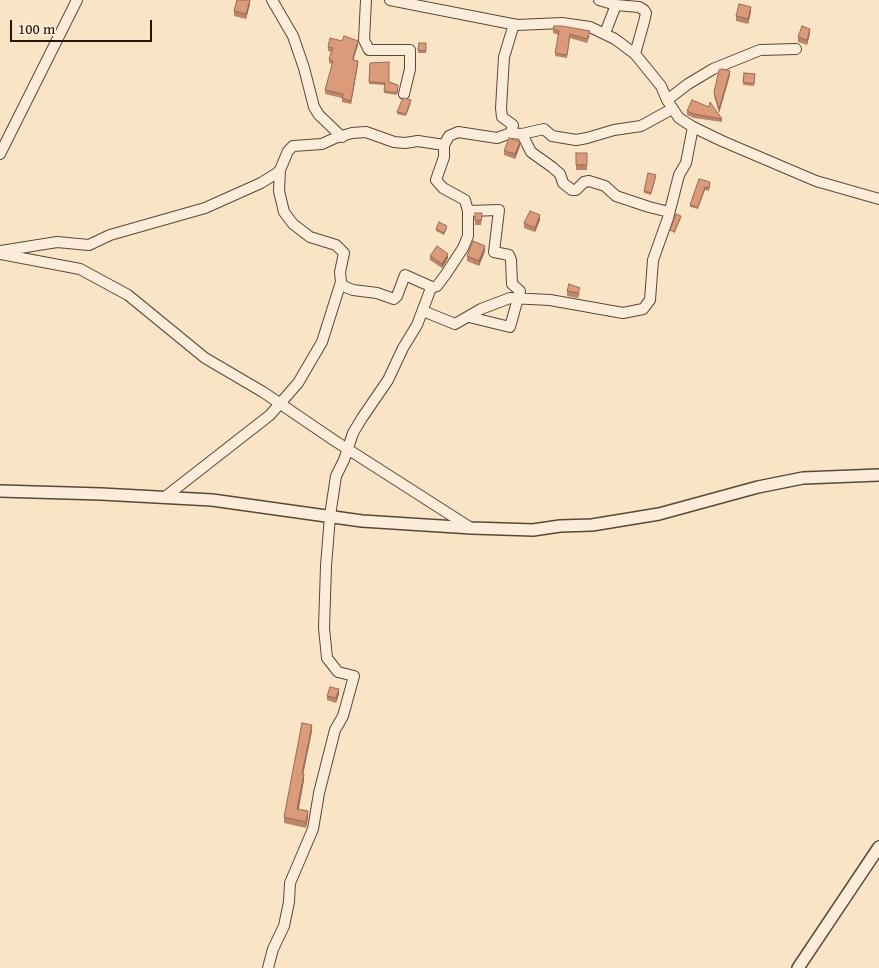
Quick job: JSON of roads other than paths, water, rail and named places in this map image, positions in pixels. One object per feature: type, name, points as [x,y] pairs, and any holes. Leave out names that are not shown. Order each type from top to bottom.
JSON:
[{"type":"street","points":[[0,154],[77,0]]},
{"type":"street","points":[[272,0],[292,36],[304,68],[314,108],[342,137]]},
{"type":"street","points":[[366,0],[364,40],[369,50],[410,50],[410,69],[404,94]]},
{"type":"street","points":[[390,0],[514,24],[562,23],[590,27],[605,33],[634,54],[661,86],[669,104],[679,118],[722,141],[816,181],[879,199]]},
{"type":"street","points":[[599,0],[616,5],[639,7],[646,13],[634,54]]},
{"type":"street","points":[[605,33],[616,5]]},
{"type":"street","points":[[514,24],[504,57],[502,117],[513,124],[517,133],[531,152],[560,174],[563,183],[572,190],[576,190],[584,182],[589,181],[605,186],[616,196],[669,212]]},
{"type":"street","points":[[341,282],[343,286],[353,290],[377,293],[394,299],[405,275],[432,287],[438,285],[463,248],[468,236],[468,212],[465,200],[443,188],[436,180],[444,157],[444,145],[449,136],[458,132],[497,138],[544,129],[552,136],[576,140],[614,130],[641,126],[669,104],[688,84],[713,70],[760,50],[796,49]]},
{"type":"street","points":[[423,311],[454,324],[496,302],[518,298],[566,303],[622,313],[644,309],[650,300],[653,260],[679,175],[686,163],[693,126]]},
{"type":"street","points":[[166,496],[270,415],[298,383],[322,342],[341,282],[340,272],[344,253],[336,245],[310,237],[289,219],[284,212],[279,190],[280,170],[285,156],[293,146],[322,144],[352,133],[366,132],[394,142],[444,145]]},
{"type":"street","points":[[0,253],[57,242],[89,245],[110,235],[212,205],[261,183],[280,170]]},
{"type":"street","points":[[468,212],[499,210],[494,252],[509,255],[512,284],[520,291],[510,326],[469,317]]},
{"type":"street","points":[[0,253],[80,269],[128,295],[205,358],[472,528]]},
{"type":"street","points":[[268,968],[273,949],[284,926],[289,902],[290,883],[313,829],[318,793],[335,730],[344,716],[354,676],[338,672],[327,658],[324,628],[330,516],[336,476],[362,418],[388,380],[423,311],[427,296],[432,287]]},
{"type":"street","points":[[0,491],[166,496],[212,500],[362,521],[533,530],[659,514],[758,487],[803,478],[879,475]]},
{"type":"street","points":[[798,968],[877,853]]}]
